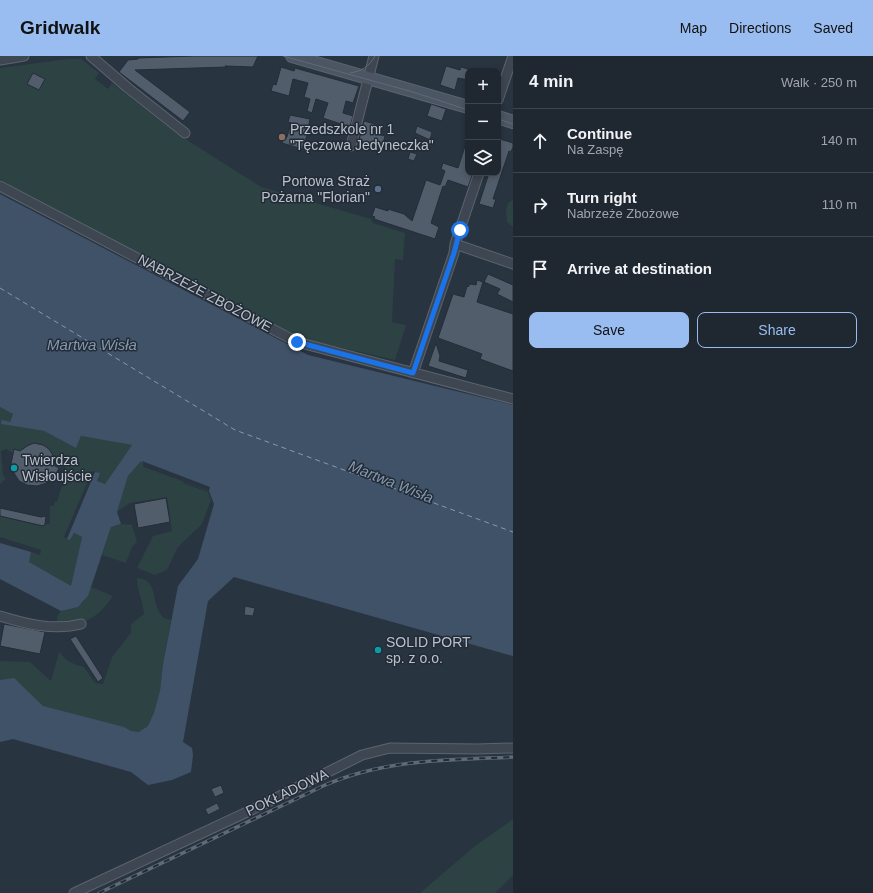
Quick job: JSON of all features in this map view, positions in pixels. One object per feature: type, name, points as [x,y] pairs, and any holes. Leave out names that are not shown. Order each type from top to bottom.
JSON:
[{"type":"street","points":[[0,60],[24,56]]},
{"type":"street","points":[[91,56],[128,88],[185,133]]},
{"type":"street","points":[[292,56],[465,106]]},
{"type":"street","points":[[352,146],[370,78],[374,56]]},
{"type":"street","points":[[501,91],[513,56]]},
{"type":"street","points":[[501,118],[513,122]]},
{"type":"street","points":[[414,370],[454,253],[455,244],[478,176]]},
{"type":"street","name":"NABRZEŻE ZBOŻOWE","points":[[0,186],[297,342],[414,370],[513,399]]},
{"type":"street","points":[[455,244],[513,264]]},
{"type":"street","points":[[0,616],[54,628],[69,627],[81,624]]},
{"type":"street","name":"POKŁADOWA","points":[[74,893],[262,805],[362,755],[390,748],[513,748]]},
{"type":"green space","points":[[68,59],[81,59],[99,73],[95,79],[108,89],[112,83],[176,133],[261,187],[371,219],[373,223],[405,233],[403,260],[395,259],[392,322],[406,325],[395,360],[295,336],[21,193],[0,179],[0,68]]},
{"type":"green space","points":[[513,200],[513,227],[507,222],[506,211],[508,203]]},
{"type":"green space","points":[[0,407],[13,414],[10,422],[2,424],[44,431],[76,448],[81,436],[132,445],[105,484],[97,481],[99,473],[92,471],[64,537],[70,540],[74,533],[82,537],[71,587],[28,562],[31,552],[40,555],[41,550],[0,537],[0,516],[42,526],[50,523],[50,506],[54,506],[55,501],[57,502],[61,488],[66,482],[61,477],[68,473],[65,467],[59,468],[54,466],[51,453],[47,448],[43,445],[32,444],[26,446],[20,451],[14,449],[13,453],[6,449],[1,451],[3,475],[6,479],[0,484]]},
{"type":"green space","points":[[141,460],[184,482],[183,483],[208,492],[211,500],[202,524],[178,547],[167,570],[155,575],[137,568],[153,536],[172,531],[167,497],[130,503],[117,512],[128,476]]},
{"type":"green space","points":[[121,524],[132,525],[137,542],[132,547],[126,563],[102,555],[111,527]]},
{"type":"green space","points":[[137,578],[143,579],[150,584],[159,611],[164,618],[171,620],[160,691],[168,706],[140,741],[0,708],[0,661],[30,662],[51,681],[59,652],[70,662],[84,667],[95,683],[103,684],[112,657],[131,633],[131,624],[144,614]]},
{"type":"green space","points":[[91,587],[113,596],[102,610],[90,619],[76,624],[58,626],[57,617],[61,611],[80,605],[86,598]]},
{"type":"green space","points":[[513,819],[513,875],[495,893],[420,893],[475,846]]},
{"type":"water","name":"Martwa Wisła","points":[[0,194],[308,355],[513,405],[513,656],[234,577],[208,601],[183,742],[192,748],[193,755],[191,772],[172,780],[148,785],[131,772],[13,739],[0,742],[0,680],[14,678],[43,706],[124,727],[131,731],[139,732],[148,726],[154,713],[160,691],[163,664],[178,586],[198,559],[214,504],[209,491],[143,467],[141,461],[128,476],[117,512],[121,524],[111,527],[88,596],[78,607],[61,611],[0,579],[0,543],[31,552],[29,562],[71,586],[82,537],[74,533],[70,540],[67,539],[95,472],[100,473],[97,481],[105,484],[132,445],[81,436],[76,448],[44,431],[1,424],[2,420],[10,422],[13,414],[0,407]]},
{"type":"pier","points":[[142,461],[210,487],[209,491],[143,467]]},
{"type":"building","points":[[258,56],[253,67],[225,66],[227,67],[135,70],[190,112],[183,121],[119,72],[128,60],[138,58]]},
{"type":"building","points":[[446,66],[460,70],[461,67],[465,68],[465,79],[458,78],[455,90],[440,85]]},
{"type":"building","points":[[281,67],[294,71],[295,68],[359,86],[353,103],[346,101],[343,113],[353,116],[350,127],[323,118],[328,103],[316,99],[312,113],[307,111],[310,99],[304,97],[308,83],[293,79],[289,96],[271,91],[273,84],[276,85]]},
{"type":"building","points":[[33,73],[45,79],[39,90],[27,84]]},
{"type":"building","points":[[431,104],[446,109],[442,121],[427,116]]},
{"type":"building","points":[[290,115],[310,119],[309,130],[302,149],[282,143],[284,136],[287,137],[291,123],[288,122]]},
{"type":"building","points":[[364,121],[375,124],[373,133],[385,136],[382,147],[359,140]]},
{"type":"building","points":[[417,126],[432,132],[430,140],[415,133]]},
{"type":"building","points":[[501,139],[513,143],[511,152],[509,151],[501,175]]},
{"type":"building","points":[[465,146],[465,176],[472,176],[468,187],[448,180],[445,187],[443,186],[431,223],[439,227],[435,239],[374,219],[375,217],[372,216],[375,207],[404,214],[412,221],[426,180],[440,185],[445,171],[441,169],[443,163],[458,168]]},
{"type":"building","points":[[410,152],[417,154],[414,161],[408,159]]},
{"type":"building","points":[[488,176],[501,176],[493,199],[496,199],[493,208],[479,204]]},
{"type":"building","points":[[488,274],[513,285],[513,302],[497,294],[500,289],[484,282]]},
{"type":"building","points":[[477,280],[483,282],[477,302],[513,314],[513,371],[480,359],[482,354],[438,338],[453,294],[464,297],[467,286],[468,287],[470,284],[476,285]]},
{"type":"building","points":[[436,343],[440,356],[439,361],[468,370],[466,378],[428,366]]},
{"type":"building","points":[[34,443],[43,445],[49,449],[54,457],[55,466],[59,468],[50,482],[37,486],[27,485],[19,481],[11,464],[14,449],[20,451]]},
{"type":"building","points":[[166,498],[170,522],[138,528],[134,504]]},
{"type":"building","points":[[0,508],[41,517],[46,516],[45,524],[43,526],[0,516]]},
{"type":"building","points":[[245,606],[255,608],[253,616],[244,615]]},
{"type":"building","points":[[4,624],[45,632],[40,654],[0,646]]},
{"type":"building","points":[[76,636],[103,678],[98,682],[70,639]]},
{"type":"building","points":[[221,785],[224,793],[215,797],[211,789]]},
{"type":"building","points":[[217,803],[220,809],[208,815],[205,809]]},
{"type":"ferry route","points":[[0,288],[235,430],[513,532]]},
{"type":"tram line","points":[[283,56],[413,92],[465,109]]},
{"type":"tram line","points":[[350,73],[365,68],[375,56]]},
{"type":"tram line","points":[[501,120],[513,124]]},
{"type":"railway","points":[[99,893],[323,786],[346,777],[369,770],[416,762],[513,757]]},
{"type":"place","name":"Przedszkole nr 1 \"Tęczowa Jedyneczka\"","points":[[282,137]]},
{"type":"place","name":"Portowa Straż Pożarna \"Florian\"","points":[[378,189]]},
{"type":"place","name":"Twierdza Wisłoujście","points":[[14,468]]},
{"type":"place","name":"SOLID PORT sp. z o.o.","points":[[378,650]]},
{"type":"route","points":[[297,342],[413,373],[454,253],[455,244],[460,230]]}]
